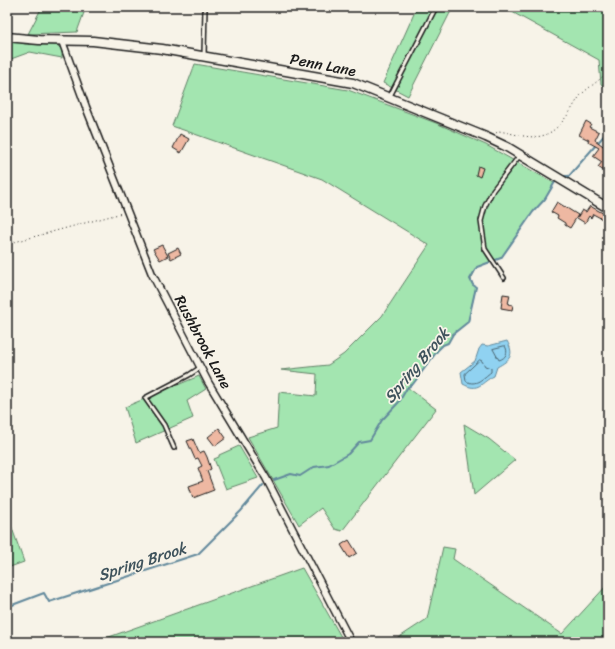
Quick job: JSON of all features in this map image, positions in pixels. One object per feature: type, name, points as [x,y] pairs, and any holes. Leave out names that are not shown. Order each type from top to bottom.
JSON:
[{"type":"street","name":"Penn Lane","points":[[7,37],[39,40],[93,41],[162,49],[353,83],[486,137],[520,155],[608,208]]},
{"type":"street","name":"Rushbrook Lane","points":[[62,40],[86,107],[152,274],[212,388],[266,478],[350,642]]},
{"type":"lane","points":[[204,56],[205,7]]},
{"type":"lane","points":[[389,98],[436,7]]},
{"type":"lane","points":[[504,278],[484,249],[481,221],[484,206],[493,190],[520,155]]},
{"type":"lane","points":[[174,448],[164,425],[145,398],[201,367]]},
{"type":"path","points":[[486,137],[499,131],[530,137],[550,134],[558,128],[580,96],[608,71]]},
{"type":"path","points":[[7,244],[127,211]]},
{"type":"green space","points":[[42,7],[86,7],[77,32],[28,34]]},
{"type":"green space","points":[[417,7],[453,7],[408,96],[383,83]]},
{"type":"green space","points":[[503,7],[608,7],[608,89],[601,84],[599,60]]},
{"type":"green space","points":[[7,39],[25,44],[57,45],[62,50],[62,58],[30,52],[11,59],[7,63]]},
{"type":"green space","points":[[195,64],[348,90],[436,123],[486,145],[554,183],[545,199],[533,212],[501,258],[477,267],[471,279],[473,285],[476,287],[468,322],[453,334],[448,343],[443,345],[438,350],[413,384],[407,387],[436,409],[342,531],[335,529],[321,508],[299,525],[248,437],[277,428],[279,392],[316,396],[317,374],[281,370],[328,365],[344,354],[382,316],[429,245],[322,179],[172,126]]},
{"type":"green space","points":[[199,376],[206,389],[187,401],[193,418],[136,443],[125,407]]},
{"type":"green space","points":[[464,424],[489,439],[515,460],[474,495]]},
{"type":"green space","points":[[239,446],[258,478],[226,489],[214,459],[219,457],[219,455]]},
{"type":"green space","points":[[7,514],[24,562],[7,568]]},
{"type":"green space","points":[[443,547],[455,549],[453,559],[562,634],[608,584],[608,642],[392,642],[427,619]]},
{"type":"green space","points":[[302,568],[344,642],[95,642]]},
{"type":"water","points":[[507,341],[511,350],[510,357],[497,367],[494,376],[480,386],[473,387],[463,384],[461,372],[475,361],[482,345],[488,346]]},
{"type":"building","points":[[586,121],[591,124],[589,127],[599,132],[595,140],[606,148],[604,152],[608,155],[608,165],[604,171],[598,167],[602,162],[593,156],[599,148],[588,142],[589,140],[579,135]]},
{"type":"building","points":[[180,134],[189,139],[181,153],[173,148]]},
{"type":"building","points":[[478,166],[483,168],[480,177],[476,175]]},
{"type":"building","points":[[557,202],[578,215],[570,228],[557,218],[558,216],[551,212]]},
{"type":"building","points":[[590,206],[608,216],[608,222],[593,214],[591,218],[589,216],[585,223],[577,218],[582,210],[586,212]]},
{"type":"building","points":[[162,245],[168,256],[160,260],[153,249]]},
{"type":"building","points":[[178,248],[181,254],[171,259],[168,253]]},
{"type":"building","points":[[503,294],[510,295],[508,304],[513,305],[512,310],[501,308]]},
{"type":"building","points":[[219,428],[226,438],[215,446],[208,437]]},
{"type":"building","points":[[193,439],[199,453],[204,451],[207,457],[211,469],[207,471],[214,490],[193,498],[189,486],[203,481],[198,468],[202,466],[198,458],[195,459],[187,441]]},
{"type":"building","points":[[349,540],[357,553],[349,558],[341,545]]},
{"type":"waterway","name":"Spring Brook","points":[[564,176],[569,176],[608,131]]},
{"type":"waterway","name":"Spring Brook","points":[[274,480],[291,474],[300,476],[314,467],[329,465],[348,454],[359,442],[370,440],[382,420],[399,402],[407,388],[413,384],[438,350],[443,345],[448,343],[453,334],[468,322],[476,287],[470,279],[477,267],[501,258],[533,212],[545,199],[555,182]]},
{"type":"waterway","name":"Spring Brook","points":[[7,607],[44,593],[49,602],[198,554],[241,511],[263,485]]}]
